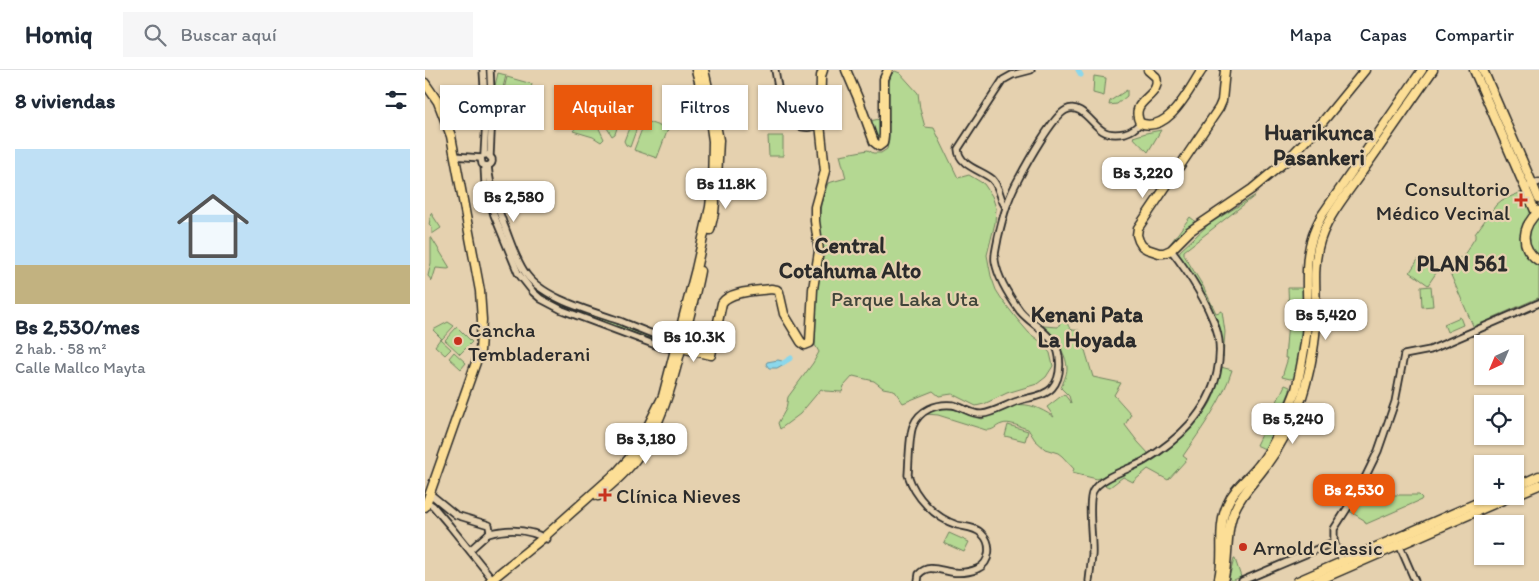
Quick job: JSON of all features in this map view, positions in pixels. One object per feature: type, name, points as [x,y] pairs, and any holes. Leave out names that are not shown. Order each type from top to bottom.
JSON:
[{"type":"main road","points":[[494,581],[616,481],[639,456],[655,428],[668,398],[677,346],[709,212],[712,188],[713,141],[696,70]]},
{"type":"main road","points":[[677,346],[714,213],[717,188],[719,140],[704,70]]},
{"type":"main road","points":[[821,85],[823,70]]},
{"type":"main road","points":[[846,70],[874,142],[879,146],[883,143],[885,135],[884,79],[888,70]]},
{"type":"main road","points":[[1148,70],[1156,77],[1158,84],[1155,91],[1139,107],[1140,123],[1144,124],[1161,122],[1169,117],[1202,70]]},
{"type":"main road","points":[[1225,70],[1222,101],[1219,108],[1138,228],[1137,235],[1139,240],[1142,246],[1147,249],[1159,252],[1171,250],[1190,230],[1252,189],[1288,159],[1316,130],[1365,70]]},
{"type":"main road","points":[[1223,581],[1232,515],[1241,497],[1280,445],[1292,421],[1312,360],[1316,331],[1315,286],[1316,259],[1319,246],[1339,197],[1422,70]]},
{"type":"main road","points":[[1218,581],[1220,575],[1221,534],[1229,500],[1269,451],[1281,428],[1296,386],[1306,335],[1307,260],[1311,239],[1322,214],[1339,197],[1433,70]]},
{"type":"main road","points":[[1474,70],[1525,188],[1538,212],[1527,226],[1525,238],[1530,254],[1539,261]]},
{"type":"main road","points":[[1483,70],[1536,183],[1539,199]]},
{"type":"main road","points":[[425,83],[443,112],[451,136],[480,291],[482,320],[481,342],[473,373],[427,492],[426,504]]},
{"type":"main road","points":[[1486,99],[1494,96]]},
{"type":"main road","points":[[677,346],[711,356],[724,300],[734,294],[771,289],[779,292],[784,314],[801,342],[805,345],[810,343],[813,289],[819,251],[815,212],[825,171],[821,130]]},
{"type":"main road","points":[[1306,286],[1315,286]]},
{"type":"main road","points":[[1296,386],[1303,391]]},
{"type":"main road","points":[[1524,483],[1539,476]]},
{"type":"main road","points":[[1524,492],[1539,485]]},
{"type":"main road","points":[[1298,581],[1344,565],[1480,505]]},
{"type":"main road","points":[[1317,581],[1344,565]]},
{"type":"street","points":[[483,70],[486,119],[485,184],[490,203],[512,259],[518,273],[527,286],[541,299],[563,310],[661,347],[677,346]]},
{"type":"street","points":[[490,70],[492,112],[484,160],[495,200],[524,271],[546,292],[564,302],[670,341],[677,346]]},
{"type":"street","points":[[775,70],[778,85]]},
{"type":"street","points":[[1006,207],[1003,204],[998,186],[987,176],[967,164],[959,156],[958,149],[1003,80],[1012,75],[1031,70]]},
{"type":"street","points":[[918,581],[919,574],[927,568],[958,572],[977,569],[985,563],[989,552],[987,542],[981,532],[946,520],[933,512],[909,479],[912,428],[916,419],[926,409],[940,405],[956,406],[974,413],[984,414],[1020,400],[1048,392],[1056,384],[1060,373],[1055,343],[1020,311],[1008,294],[997,270],[995,255],[1006,207],[1019,178],[1055,120],[1067,109],[1079,110],[1102,131],[1108,133],[1124,133],[1137,127],[1140,123]]},
{"type":"street","points":[[454,156],[484,160]]},
{"type":"street","points":[[1525,188],[1536,183]]},
{"type":"street","points":[[1089,581],[1092,554],[1090,501],[1095,488],[1101,482],[1147,459],[1182,434],[1203,408],[1215,382],[1220,355],[1216,328],[1200,296],[1171,250]]},
{"type":"street","points":[[1344,565],[1334,542],[1333,533],[1335,525],[1359,490],[1383,440],[1397,393],[1404,355],[1430,350],[1539,303]]},
{"type":"street","points":[[427,492],[456,515],[489,525],[490,530],[488,534]]},
{"type":"street","points":[[426,504],[433,506],[494,581]]},
{"type":"street","points":[[470,550],[488,534],[497,532],[517,531],[533,533],[545,538]]},
{"type":"street","points":[[1242,581],[1334,542]]},
{"type":"street","points":[[1398,542],[1415,581]]},
{"type":"green space","points":[[1426,70],[1429,70],[1343,193],[1341,191]]},
{"type":"green space","name":"Parque Laka Uta","points":[[895,71],[900,73],[918,93],[925,127],[934,128],[958,178],[969,175],[984,184],[992,196],[996,208],[995,223],[987,255],[996,290],[1029,333],[1041,342],[1050,353],[1053,366],[1046,377],[1037,384],[1007,393],[976,406],[952,394],[939,396],[933,391],[903,403],[894,390],[883,388],[874,381],[853,376],[844,386],[842,392],[821,389],[800,414],[780,429],[778,423],[786,409],[788,397],[819,352],[815,345],[815,333],[816,302],[823,249],[819,222],[821,204],[828,183],[846,178],[840,155],[868,150],[873,153],[881,153],[887,149],[889,140],[889,83],[891,75]]},
{"type":"green space","points":[[498,73],[506,75],[504,85],[495,85]]},
{"type":"green space","points":[[1094,76],[1106,78],[1104,96],[1093,93]]},
{"type":"green space","points":[[507,77],[532,84],[532,85],[505,85]]},
{"type":"green space","points":[[1127,90],[1127,96],[1117,104],[1109,105],[1110,101]]},
{"type":"green space","points":[[880,119],[881,138],[878,140],[869,121]]},
{"type":"green space","points":[[652,123],[662,127],[662,130],[668,130],[657,158],[634,150],[642,130],[652,130]]},
{"type":"green space","points":[[600,130],[604,139],[601,142],[593,137],[573,131]]},
{"type":"green space","points":[[608,130],[616,130],[615,134],[612,136]]},
{"type":"green space","points":[[628,130],[636,130],[630,147],[624,141]]},
{"type":"green space","points":[[1161,130],[1148,152],[1133,137],[1146,133]]},
{"type":"green space","points":[[768,136],[783,136],[783,156],[769,156]]},
{"type":"green space","points":[[1523,192],[1532,213],[1526,221],[1531,259],[1539,265],[1539,300],[1538,298],[1474,328],[1450,273],[1450,269],[1458,258],[1462,258],[1475,238],[1475,234],[1496,205],[1502,200]]},
{"type":"green space","points":[[1256,195],[1184,251],[1184,255],[1203,286],[1216,313],[1222,311],[1225,332],[1223,357],[1218,324],[1179,255],[1180,251],[1209,224]]},
{"type":"green space","points":[[431,213],[441,228],[432,234],[432,228],[429,225]]},
{"type":"green space","points":[[1539,216],[1539,258],[1531,248],[1529,231]]},
{"type":"green space","points":[[1190,217],[1195,221],[1171,245],[1170,244]]},
{"type":"green space","points":[[431,237],[450,268],[436,268],[432,281],[428,276],[431,263]]},
{"type":"green space","points":[[1419,258],[1438,270],[1428,285],[1410,272]]},
{"type":"green space","points":[[532,284],[552,300],[669,345],[557,305],[530,286]]},
{"type":"green space","points":[[1431,286],[1433,306],[1422,307],[1421,287]]},
{"type":"green space","points":[[1288,288],[1303,288],[1301,344],[1294,378],[1290,379],[1282,377],[1288,358],[1285,358],[1289,310]]},
{"type":"green space","points":[[1309,291],[1312,291],[1312,315],[1309,349],[1302,384],[1300,383]]},
{"type":"green space","points":[[1028,315],[1044,326],[1058,327],[1062,319],[1067,322],[1071,329],[1079,330],[1093,377],[1121,383],[1114,395],[1131,414],[1125,425],[1149,454],[1097,479],[1072,473],[1074,469],[1062,456],[1045,449],[1035,440],[1028,429],[1005,423],[991,430],[986,430],[938,415],[926,414],[940,409],[954,409],[982,419],[1010,407],[1026,405],[1054,417],[1047,407],[1064,394],[1071,403],[1069,396],[1061,388],[1067,368],[1063,352],[1053,338]]},
{"type":"green space","points":[[1460,317],[1463,325],[1447,332],[1444,324]]},
{"type":"green space","points":[[448,322],[454,326],[442,339],[433,330]]},
{"type":"green space","name":"Cancha Tembladerani","points":[[457,327],[472,342],[460,354],[445,340]]},
{"type":"green space","name":"Cancha Tembladerani","points":[[440,339],[451,349],[445,355],[435,346]]},
{"type":"green space","name":"Cancha Tembladerani","points":[[454,352],[466,363],[461,369],[449,358]]},
{"type":"green space","points":[[1221,367],[1232,370],[1223,393],[1183,456],[1187,459],[1168,480],[1148,469],[1133,482],[1123,477],[1110,487],[1103,485],[1154,460],[1190,430],[1210,404],[1216,391]]},
{"type":"green space","points":[[1285,385],[1290,387],[1290,391],[1265,449],[1256,445]]},
{"type":"green space","points":[[1008,425],[1028,431],[1025,441],[1005,436]]},
{"type":"green space","points":[[1364,493],[1419,495],[1422,498],[1366,524],[1364,520],[1349,511],[1360,495]]},
{"type":"green space","points":[[949,533],[969,542],[964,552],[944,543]]},
{"type":"green space","points":[[1234,559],[1241,577],[1231,581],[1229,578]]},
{"type":"water","points":[[778,360],[784,364],[777,368],[769,368],[766,364],[767,362]]},
{"type":"waterway","points":[[1078,70],[1081,75]]},
{"type":"waterway","points":[[783,363],[791,358]]},
{"type":"place","name":"Consultorio Médico Vecinal","points":[[1521,200]]},
{"type":"place","name":"Cancha Tembladerani","points":[[458,341]]},
{"type":"place","name":"Clínica Nieves","points":[[605,495]]},
{"type":"place","name":"Arnold Classic","points":[[1243,547]]},
{"type":"district","name":"Huarikunca Pasankeri","points":[[1319,144]]},
{"type":"district","name":"Central Cotahuma Alto","points":[[850,258]]},
{"type":"district","name":"PLAN 561","points":[[1462,263]]},
{"type":"district","name":"Kenani Pata La Hoyada","points":[[1087,326]]}]
